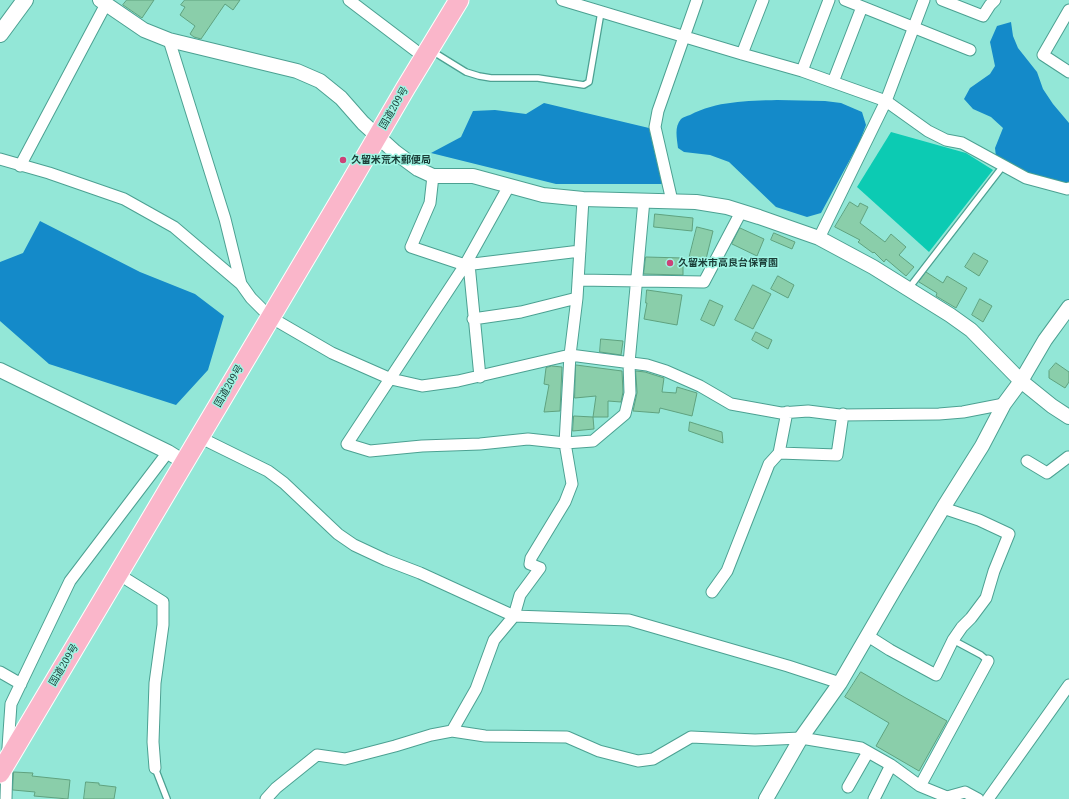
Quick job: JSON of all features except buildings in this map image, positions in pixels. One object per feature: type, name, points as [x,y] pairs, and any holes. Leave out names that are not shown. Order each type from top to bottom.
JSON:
[{"type":"highway","name":"国道209号","points":[[3,768],[378,136],[404,89],[459,0]]},
{"type":"main road","points":[[0,34],[25,0]]},
{"type":"street","points":[[349,0],[427,53]]},
{"type":"street","points":[[562,0],[802,71],[886,101],[928,131],[946,140],[962,143],[1026,178],[1067,189],[1069,188]]},
{"type":"street","points":[[672,201],[655,127],[658,111],[697,0]]},
{"type":"street","points":[[742,54],[763,0]]},
{"type":"street","points":[[802,71],[829,0]]},
{"type":"street","points":[[845,0],[864,3],[914,27],[970,50]]},
{"type":"street","points":[[819,238],[886,101],[924,0]]},
{"type":"street","points":[[942,0],[983,16],[995,0]]},
{"type":"street","points":[[20,166],[103,2],[144,30],[169,40],[297,71],[320,81],[340,98],[363,123],[395,152],[418,169],[433,176],[473,176],[543,195],[583,199],[696,202],[727,207],[819,238],[873,267],[971,330],[1021,381],[1052,406],[1069,417]]},
{"type":"street","points":[[833,82],[864,3]]},
{"type":"street","points":[[1069,10],[1043,55],[1069,72]]},
{"type":"street","points":[[169,40],[225,219],[241,284]]},
{"type":"street","points":[[0,159],[20,166],[49,172],[124,199],[174,227],[241,284],[251,298],[270,317],[332,353],[391,379],[422,386],[480,377],[570,355],[647,365],[666,371],[700,386],[731,404],[781,413],[808,411],[843,414],[939,414],[963,412],[1004,404]]},
{"type":"street","points":[[433,176],[430,203],[411,246],[467,265],[580,251]]},
{"type":"street","points":[[509,186],[467,265],[347,444],[370,452],[422,446],[480,444],[528,439],[565,443],[593,441],[625,414],[630,393],[629,363],[644,200]]},
{"type":"street","points":[[452,731],[476,689],[494,640],[514,616],[520,596],[540,568],[530,564],[531,558],[565,502],[572,484],[565,443],[570,355],[577,298],[583,199]]},
{"type":"street","points":[[578,280],[704,282],[741,212]]},
{"type":"street","points":[[467,265],[480,377]]},
{"type":"street","points":[[473,319],[521,312],[577,298]]},
{"type":"street","points":[[766,799],[801,738],[840,683],[943,508],[982,446],[1004,404],[1021,381],[1045,340],[1069,307]]},
{"type":"street","points":[[0,370],[168,452],[184,462]]},
{"type":"street","points":[[712,592],[727,571],[769,464],[779,453],[787,412]]},
{"type":"street","points":[[779,453],[837,455],[843,414]]},
{"type":"street","points":[[199,437],[268,471],[284,483],[338,534],[354,545],[514,616],[629,620],[788,666],[840,683]]},
{"type":"street","points":[[6,799],[3,768],[11,704],[70,581],[168,452]]},
{"type":"street","points":[[1027,461],[1047,473],[1069,457]]},
{"type":"street","points":[[868,636],[936,675],[953,640],[986,598],[994,571],[1009,534],[979,520],[943,508]]},
{"type":"street","points":[[118,574],[163,602],[163,625],[155,683],[153,742],[155,768]]},
{"type":"street","points":[[920,786],[988,661]]},
{"type":"street","points":[[0,672],[21,684]]},
{"type":"street","points":[[988,799],[1069,685]]},
{"type":"street","points":[[266,799],[276,788],[317,755],[345,759],[395,746],[432,734],[452,731],[485,736],[567,737],[599,751],[638,762],[653,759],[691,737],[755,740],[801,738],[862,748],[891,765],[920,786],[947,797],[965,792],[978,799]]},
{"type":"street","points":[[848,787],[868,752]]},
{"type":"street","points":[[874,799],[891,765]]},
{"type":"lane","points":[[427,53],[466,72],[479,76],[491,78],[538,78],[584,85],[589,82],[601,12]]},
{"type":"lane","points":[[908,290],[1002,166]]},
{"type":"lane","points":[[953,640],[982,655],[988,661]]},
{"type":"lane","points":[[155,768],[167,799]]},
{"type":"green space","points":[[891,132],[966,153],[993,170],[929,252],[857,187]]},
{"type":"water","points":[[1011,22],[1013,36],[1018,48],[1037,72],[1043,89],[1053,104],[1069,123],[1069,183],[1043,180],[996,157],[995,148],[1003,128],[991,117],[973,109],[964,99],[970,88],[990,74],[995,66],[990,42],[997,26]]},
{"type":"water","points":[[743,101],[825,101],[841,103],[862,112],[866,125],[860,141],[821,213],[807,217],[776,207],[729,162],[710,155],[684,152],[678,148],[677,126],[684,117],[700,110],[721,104]]},
{"type":"water","points":[[544,103],[649,128],[662,184],[556,184],[431,153],[461,137],[473,111],[495,110],[526,114]]},
{"type":"water","points":[[40,221],[140,272],[195,294],[224,316],[208,370],[176,405],[49,364],[0,321],[0,262],[23,253]]},
{"type":"place","name":"久留米荒木郵便局","points":[[343,160]]},
{"type":"place","name":"久留米市高良台保育園","points":[[670,263]]}]
